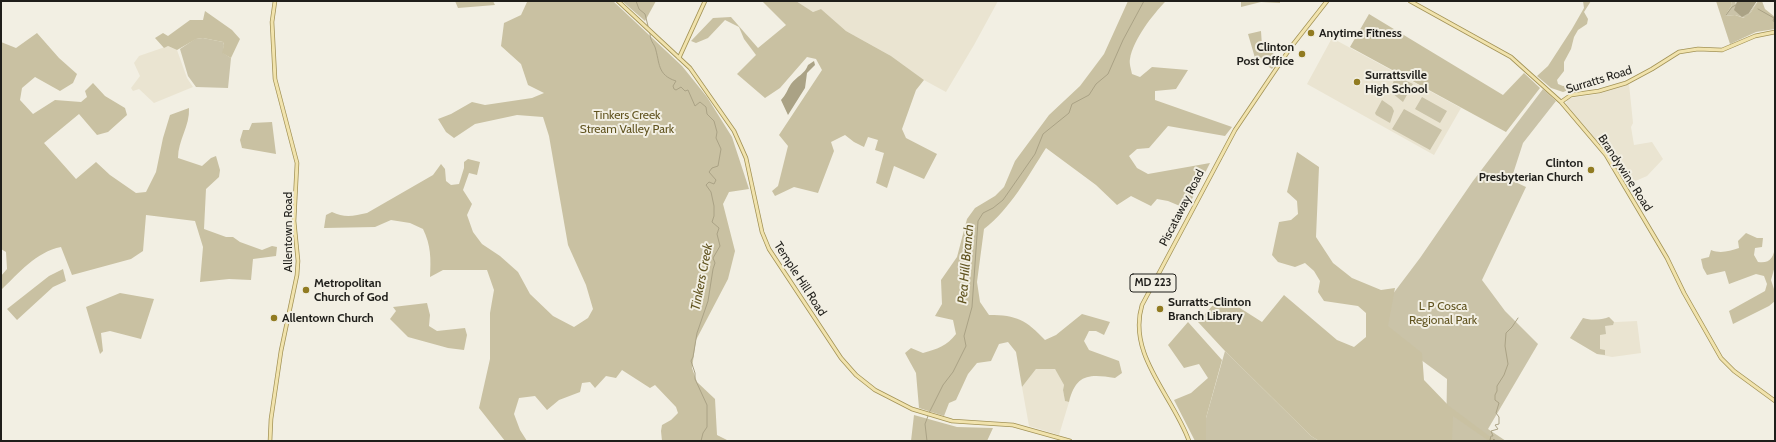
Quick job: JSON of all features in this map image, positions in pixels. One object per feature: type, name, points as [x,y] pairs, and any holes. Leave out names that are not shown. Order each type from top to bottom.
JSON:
[{"type":"main road","name":"Allentown Road","points":[[270,441],[271,419],[282,344],[297,275],[298,261],[294,221],[298,174],[297,160],[275,79],[272,22],[275,1]]},
{"type":"main road","name":"Temple Hill Road","points":[[618,1],[694,74],[739,142],[746,158],[762,232],[772,255],[841,358],[856,375],[889,399],[922,413],[962,422],[1013,425],[1070,441]]},
{"type":"main road","points":[[679,58],[705,1]]},
{"type":"main road","name":"Piscataway Road","points":[[1189,441],[1142,347],[1138,326],[1142,305],[1234,130],[1294,43],[1327,1]]},
{"type":"main road","name":"Brandywine Road","points":[[1410,1],[1510,57],[1561,102],[1607,158],[1667,258],[1684,293],[1721,358],[1734,371],[1775,401]]},
{"type":"main road","name":"Surratts Road","points":[[1561,102],[1571,95],[1599,91],[1626,83],[1652,69],[1678,52],[1698,49],[1722,50],[1755,36],[1775,32]]},
{"type":"shaded area","points":[[796,1],[998,1],[946,92],[924,80],[891,56],[846,31],[821,9],[813,12]]},
{"type":"shaded area","points":[[1737,1],[1757,1],[1749,13],[1742,17],[1734,10]]},
{"type":"shaded area","points":[[1332,38],[1461,108],[1434,155],[1307,84]]},
{"type":"shaded area","points":[[168,46],[177,50],[187,78],[193,87],[154,103],[139,89],[133,91],[131,88],[140,76],[134,63],[139,56]]},
{"type":"shaded area","points":[[814,61],[815,65],[807,73],[805,88],[788,115],[781,100],[793,81],[805,71],[808,65]]},
{"type":"shaded area","points":[[1629,84],[1633,123],[1631,127],[1634,145],[1652,142],[1663,159],[1647,176],[1626,185],[1606,152],[1566,104],[1567,100],[1571,98],[1598,94]]},
{"type":"shaded area","points":[[1609,317],[1614,322],[1637,321],[1641,353],[1612,357],[1597,354],[1570,338],[1583,318],[1600,320]]},
{"type":"shaded area","points":[[1036,369],[1055,369],[1064,385],[1063,390],[1065,401],[1069,402],[1059,435],[1029,426],[1022,387]]},
{"type":"green space","points":[[455,1],[493,1],[495,5],[458,8]]},
{"type":"green space","name":"Tinkers Creek Stream Valley Park","points":[[613,1],[682,66],[707,97],[732,137],[749,189],[729,192],[723,204],[735,251],[728,279],[696,340],[692,368],[697,382],[715,399],[717,435],[729,441],[662,441],[662,425],[671,420],[678,413],[676,407],[655,385],[650,388],[622,370],[616,378],[606,376],[595,388],[590,382],[582,383],[580,392],[559,400],[547,410],[535,396],[519,398],[514,414],[520,430],[527,441],[505,441],[479,408],[490,359],[490,313],[494,290],[487,270],[443,270],[430,277],[430,252],[426,235],[423,229],[410,223],[391,220],[375,227],[324,228],[326,215],[332,212],[349,216],[367,213],[433,175],[441,164],[445,169],[446,181],[451,185],[459,184],[464,168],[464,162],[468,159],[480,162],[477,175],[469,173],[463,190],[472,204],[467,215],[473,232],[482,244],[500,256],[518,272],[530,294],[553,316],[574,327],[588,318],[593,309],[586,285],[568,245],[549,136],[543,117],[517,115],[475,124],[454,138],[446,132],[438,119],[451,114],[472,102],[485,105],[532,98],[544,93],[528,85],[521,64],[501,46],[504,23],[521,15],[527,2]]},
{"type":"green space","points":[[622,1],[656,1],[645,21]]},
{"type":"green space","points":[[762,1],[796,1],[813,12],[821,9],[846,31],[891,56],[924,80],[916,90],[902,129],[906,138],[937,154],[924,179],[894,166],[887,188],[876,183],[884,153],[875,150],[878,140],[868,137],[864,147],[845,135],[831,142],[834,151],[818,193],[794,187],[775,196],[772,191],[778,186],[788,146],[779,135],[822,70],[816,59],[807,57],[780,88],[765,98],[737,74],[756,55],[744,39],[739,27],[725,20],[708,38],[696,43],[691,41],[713,18],[731,17],[758,48],[786,25]]},
{"type":"green space","points":[[1128,1],[1166,1],[1155,13],[1135,44],[1130,61],[1132,74],[1140,77],[1152,67],[1188,70],[1176,89],[1155,91],[1155,100],[1232,127],[1225,136],[1168,126],[1149,148],[1137,149],[1129,156],[1137,168],[1148,174],[1210,163],[1187,209],[1168,201],[1157,199],[1151,206],[1131,196],[1117,205],[1096,185],[1046,148],[1011,202],[994,221],[984,229],[977,282],[980,302],[989,315],[1007,316],[1020,320],[1026,323],[1045,340],[1056,335],[1082,314],[1110,322],[1104,335],[1096,331],[1089,331],[1084,341],[1089,350],[1119,361],[1122,373],[1115,378],[1091,376],[1085,378],[1075,386],[1069,402],[1065,401],[1063,390],[1064,385],[1055,369],[1036,369],[1022,387],[1016,352],[1008,342],[999,344],[991,361],[977,363],[968,374],[956,400],[949,403],[944,416],[919,408],[916,373],[905,353],[911,348],[923,353],[937,348],[945,344],[956,334],[953,320],[935,316],[942,304],[941,280],[957,257],[967,219],[975,208],[995,196],[1004,187],[1015,161],[1049,115],[1080,86],[1104,54]]},
{"type":"green space","points":[[1241,1],[1280,1],[1280,3],[1261,2],[1241,7]]},
{"type":"green space","points":[[1583,1],[1591,1],[1584,12],[1588,19],[1587,24],[1578,30],[1574,37],[1571,49],[1564,62],[1564,71],[1557,80],[1558,84],[1563,86],[1581,86],[1563,92],[1551,88],[1537,76],[1548,66],[1572,29],[1584,8]]},
{"type":"green space","points":[[1716,1],[1731,1],[1732,5],[1725,16],[1735,15],[1744,18],[1751,12],[1758,1],[1762,1],[1765,9],[1775,17],[1775,29],[1756,32],[1730,44]]},
{"type":"green space","points":[[1731,1],[1737,1],[1735,3],[1749,13],[1758,1],[1751,12],[1745,18],[1735,15],[1725,16],[1732,5]]},
{"type":"green space","points":[[205,11],[232,30],[240,39],[231,58],[222,53],[224,45],[223,42],[203,38],[196,39],[177,50],[168,46],[164,48],[155,38],[163,33],[168,36],[190,20],[203,20]]},
{"type":"green space","points":[[1369,14],[1503,95],[1524,73],[1540,88],[1506,132],[1350,47]]},
{"type":"green space","points":[[1261,31],[1262,46],[1280,58],[1272,69],[1255,58],[1248,34]]},
{"type":"green space","points":[[37,33],[59,58],[77,74],[73,83],[60,91],[35,77],[22,88],[20,100],[33,114],[55,100],[81,102],[87,97],[85,91],[93,83],[105,96],[125,108],[127,115],[108,132],[97,135],[79,114],[44,143],[76,179],[96,162],[110,175],[136,193],[146,192],[156,172],[163,138],[170,115],[189,108],[188,121],[180,145],[178,158],[202,166],[211,158],[216,156],[220,170],[219,177],[206,189],[204,229],[226,237],[233,237],[240,242],[262,250],[272,246],[277,247],[276,256],[253,259],[251,280],[229,279],[200,282],[203,247],[195,221],[146,215],[143,251],[131,259],[72,275],[61,247],[44,253],[36,258],[21,270],[1,290],[1,276],[7,269],[6,252],[1,249],[1,42],[16,48]]},
{"type":"green space","points":[[203,38],[223,42],[223,53],[231,58],[228,88],[196,87],[188,76],[180,49],[195,39]]},
{"type":"green space","points":[[1396,76],[1413,84],[1403,102],[1392,93],[1391,87]]},
{"type":"green space","name":"L P Cosca Regional Park","points":[[1543,89],[1556,101],[1523,143],[1511,180],[1526,187],[1482,280],[1505,311],[1538,344],[1488,429],[1506,441],[1446,441],[1447,379],[1371,323],[1420,258],[1473,181]]},
{"type":"green space","points":[[1422,97],[1447,111],[1440,123],[1415,109]]},
{"type":"green space","points":[[1382,100],[1392,107],[1394,111],[1390,123],[1375,113]]},
{"type":"green space","points":[[1404,109],[1442,130],[1430,150],[1392,129]]},
{"type":"green space","points":[[272,122],[276,154],[242,148],[240,140],[243,130],[249,130],[252,123]]},
{"type":"green space","points":[[1297,152],[1319,167],[1316,237],[1333,263],[1352,278],[1381,290],[1395,288],[1388,326],[1422,353],[1424,380],[1449,406],[1496,441],[1489,441],[1453,416],[1452,441],[1319,441],[1311,436],[1225,351],[1198,322],[1221,296],[1262,322],[1284,295],[1337,340],[1354,347],[1366,337],[1366,313],[1358,306],[1324,301],[1318,292],[1320,281],[1314,271],[1305,263],[1295,267],[1278,262],[1272,255],[1279,222],[1291,220],[1298,214],[1297,201],[1287,192]]},
{"type":"green space","points":[[1746,233],[1757,238],[1763,238],[1762,247],[1755,248],[1754,255],[1758,262],[1766,262],[1771,259],[1775,246],[1775,266],[1771,280],[1775,292],[1775,301],[1769,306],[1733,324],[1729,311],[1765,291],[1767,284],[1764,276],[1756,274],[1729,284],[1725,271],[1707,275],[1703,268],[1701,259],[1709,257],[1711,250],[1722,252],[1739,248],[1738,241]]},
{"type":"green space","points":[[63,269],[66,281],[53,287],[17,320],[7,309],[49,276]]},
{"type":"green space","points":[[120,293],[154,299],[141,339],[110,331],[101,333],[103,351],[100,354],[86,307]]},
{"type":"green space","points":[[427,303],[430,315],[429,326],[437,331],[465,328],[467,335],[464,350],[448,348],[408,337],[390,319],[396,311],[393,307]]},
{"type":"green space","points":[[1609,317],[1614,322],[1613,325],[1605,326],[1606,334],[1600,335],[1600,349],[1605,350],[1605,355],[1597,354],[1570,338],[1583,318],[1596,320]]},
{"type":"green space","points":[[1188,322],[1222,360],[1206,418],[1206,441],[1195,441],[1174,400],[1191,393],[1208,378],[1199,364],[1184,368],[1168,345]]},
{"type":"green space","points":[[1225,351],[1311,436],[1319,441],[1206,441],[1206,418]]},
{"type":"green space","points":[[914,415],[957,427],[993,428],[987,441],[911,441]]},
{"type":"waterway","name":"Tinkers Creek","points":[[636,1],[639,9],[645,14],[648,26]]},
{"type":"waterway","name":"Pea Hill Branch","points":[[929,413],[943,385],[953,372],[966,346],[964,336],[972,307],[978,221],[983,213],[993,208],[1003,200],[1035,154],[1043,134],[1069,113],[1072,104],[1089,95],[1096,84],[1108,74],[1123,40],[1144,1]]},
{"type":"waterway","points":[[1726,15],[1732,7],[1736,5]]},
{"type":"waterway","points":[[1758,9],[1774,18],[1773,21],[1775,22]]},
{"type":"waterway","name":"Tinkers Creek","points":[[650,32],[662,72],[676,81],[673,86],[674,89],[676,90],[681,87],[685,91],[688,90],[695,106],[700,102],[706,107],[707,114],[714,121],[717,132],[716,138],[721,149],[718,166],[712,168],[709,172],[716,180],[714,184],[709,182],[706,185],[711,192],[714,206],[714,216],[712,222],[719,228],[717,234],[720,246],[713,258],[715,263],[708,301],[697,333],[691,361],[695,373],[695,379],[707,405],[707,427],[703,433],[701,441]]},
{"type":"waterway","points":[[1495,441],[1494,439],[1492,441],[1490,440],[1491,436],[1493,436],[1491,431],[1498,429],[1495,425],[1499,424],[1499,417],[1496,413],[1499,403],[1495,400],[1495,395],[1497,386],[1504,375],[1508,364],[1505,346],[1506,333],[1518,318]]},
{"type":"waterway","name":"Pea Hill Branch","points":[[927,441],[925,424],[928,416]]},
{"type":"place","name":"Anytime Fitness","points":[[1311,33]]},
{"type":"place","name":"Clinton Post Office","points":[[1302,54]]},
{"type":"place","name":"Surrattsville High School","points":[[1357,82]]},
{"type":"place","name":"Clinton Presbyterian Church","points":[[1591,170]]},
{"type":"place","name":"Metropolitan Church of God","points":[[306,290]]},
{"type":"place","name":"Surratts-Clinton Branch Library","points":[[1160,309]]},
{"type":"place","name":"Allentown Church","points":[[274,318]]}]
